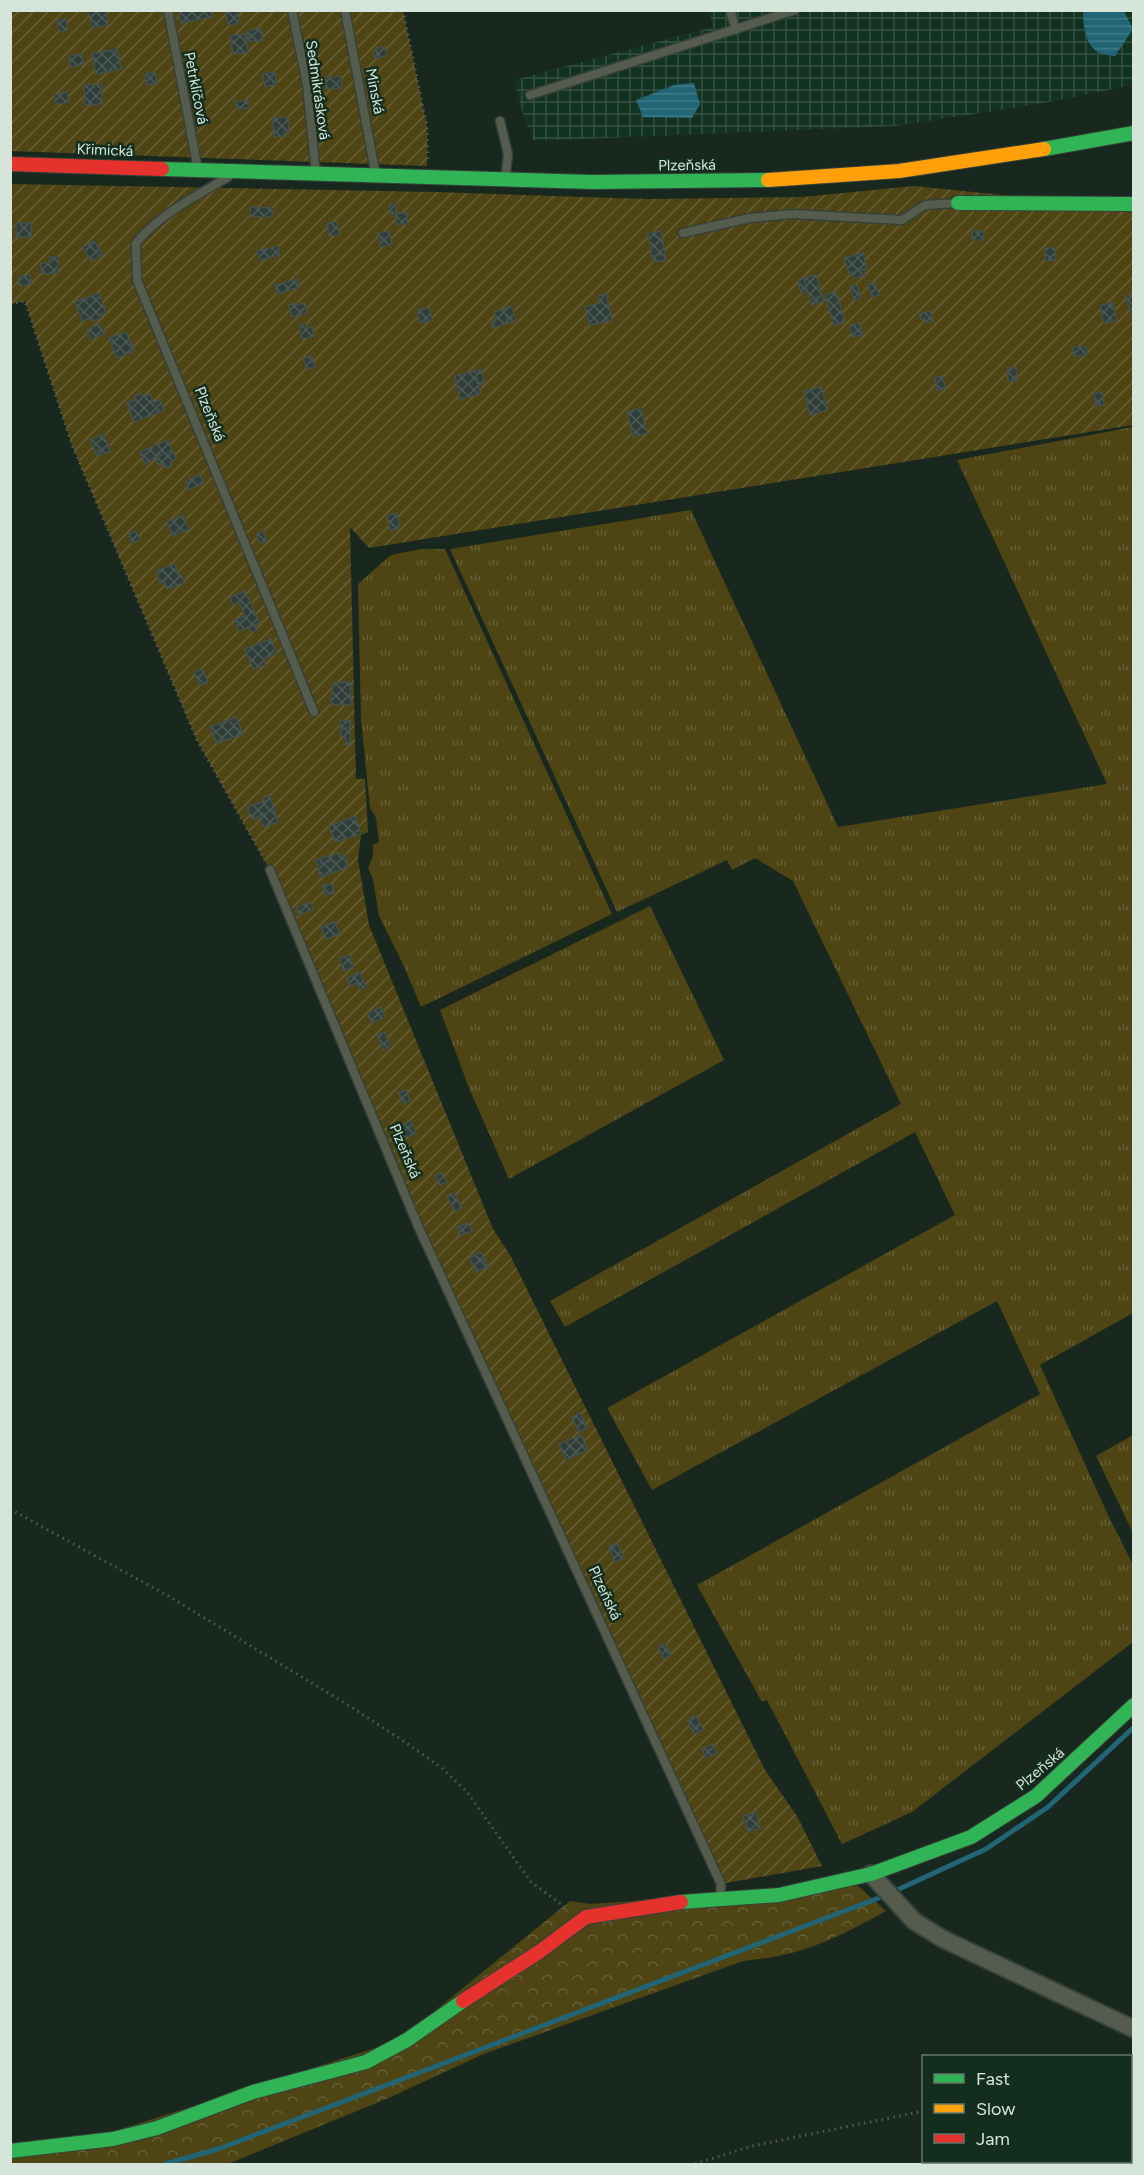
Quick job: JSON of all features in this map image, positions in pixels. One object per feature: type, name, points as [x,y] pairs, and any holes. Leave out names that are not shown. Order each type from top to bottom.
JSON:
[{"type":"street","name":"Plzeňská","points":[[198,170],[505,181],[684,183],[795,179],[868,174],[985,158],[1134,133]]},
{"type":"street","name":"Křimická","points":[[11,163],[198,170]]},
{"type":"street","points":[[958,203],[1134,204]]},
{"type":"street","name":"Plzeňská","points":[[720,1898],[779,1895],[876,1880],[971,1837],[1036,1796],[1134,1705]]},
{"type":"street","points":[[876,1880],[914,1921],[943,1939],[1134,2029]]},
{"type":"street","points":[[10,2151],[113,2139],[157,2128],[253,2092],[366,2062],[407,2040],[539,1952],[586,1917],[653,1905],[720,1898]]},
{"type":"lane","name":"Petrklíčová","points":[[168,10],[198,170]]},
{"type":"lane","name":"Sedmikrásková","points":[[292,10],[307,85],[316,174]]},
{"type":"lane","name":"Minská","points":[[345,10],[376,177]]},
{"type":"lane","points":[[730,10],[736,30]]},
{"type":"lane","points":[[530,95],[795,10]]},
{"type":"lane","points":[[500,121],[508,154],[505,181]]},
{"type":"lane","name":"Plzeňská","points":[[238,171],[196,195],[148,229],[136,243],[137,280],[314,712]]},
{"type":"lane","points":[[683,233],[750,218],[792,214],[902,220],[925,205],[958,203]]},
{"type":"lane","name":"Plzeňská","points":[[270,870],[418,1226],[721,1884],[720,1898]]},
{"type":"path","points":[[403,10],[427,128],[427,178]]},
{"type":"path","points":[[10,304],[25,301],[72,445],[197,740],[270,870]]},
{"type":"path","points":[[10,1509],[170,1597],[411,1746],[443,1769],[467,1792],[531,1882],[559,1904],[586,1917]]},
{"type":"path","points":[[695,2164],[752,2146],[922,2111]]},
{"type":"shaded area","points":[[709,11],[1133,11],[1133,85],[1039,104],[896,126],[534,141],[523,114],[514,80],[713,27]]},
{"type":"green space","points":[[11,10],[403,11],[427,127],[427,166],[11,151]]},
{"type":"green space","points":[[11,184],[436,192],[647,199],[802,197],[914,186],[1133,208],[1133,425],[369,548],[350,527],[356,779],[365,779],[368,832],[361,835],[358,860],[369,925],[493,1229],[510,1255],[765,1770],[797,1816],[822,1866],[721,1884],[418,1226],[270,870],[197,740],[72,445],[25,301],[11,304]]},
{"type":"green space","points":[[1133,427],[1133,1313],[1040,1365],[1133,1565],[1133,1642],[912,1812],[842,1844],[767,1700],[762,1702],[697,1585],[1040,1394],[997,1301],[652,1490],[607,1408],[955,1215],[915,1132],[565,1327],[550,1301],[901,1104],[793,881],[755,858],[732,870],[727,860],[617,912],[450,549],[691,510],[838,827],[1107,784],[957,460]]},
{"type":"green space","points":[[421,549],[445,549],[612,914],[421,1007],[379,916],[373,879],[368,868],[373,856],[373,845],[379,842],[376,818],[370,808],[361,720],[358,584],[391,555]]},
{"type":"green space","points":[[650,906],[724,1060],[509,1179],[469,1088],[440,1010]]},
{"type":"green space","points":[[1133,1435],[1133,1533],[1096,1456]]},
{"type":"green space","points":[[857,1885],[886,1911],[834,1938],[783,1955],[743,1961],[481,2055],[391,2097],[228,2164],[11,2164],[11,2145],[96,2137],[385,2045],[431,2014],[570,1901],[590,1904]]},
{"type":"water","points":[[1083,11],[1124,11],[1133,29],[1115,56],[1100,53],[1091,45],[1084,29]]},
{"type":"water","points":[[694,83],[700,104],[692,118],[643,117],[636,100],[674,85]]},
{"type":"building","points":[[86,10],[106,11],[108,25],[92,28]]},
{"type":"building","points":[[211,10],[212,17],[181,23],[179,11]]},
{"type":"building","points":[[225,10],[237,10],[239,23],[228,25]]},
{"type":"building","points":[[66,19],[67,30],[59,31],[57,20]]},
{"type":"building","points":[[261,28],[263,41],[249,41],[247,31]]},
{"type":"building","points":[[245,34],[248,52],[233,54],[230,36]]},
{"type":"building","points":[[385,47],[387,56],[375,58],[373,52],[377,51],[376,48]]},
{"type":"building","points":[[117,49],[121,69],[96,74],[92,54]]},
{"type":"building","points":[[81,54],[84,64],[71,67],[69,56]]},
{"type":"building","points":[[155,72],[157,83],[147,85],[145,74]]},
{"type":"building","points":[[275,72],[277,84],[265,87],[263,74]]},
{"type":"building","points":[[341,76],[342,88],[326,89],[325,78]]},
{"type":"building","points":[[102,84],[102,104],[85,105],[84,85]]},
{"type":"building","points":[[67,92],[69,102],[56,104],[54,95]]},
{"type":"building","points":[[248,100],[249,108],[236,109],[235,102]]},
{"type":"building","points":[[288,117],[289,132],[284,133],[284,136],[274,137],[273,118]]},
{"type":"building","points":[[390,204],[396,205],[396,214],[390,214]]},
{"type":"building","points":[[250,207],[272,208],[272,217],[250,216]]},
{"type":"building","points":[[396,213],[407,213],[407,224],[396,224]]},
{"type":"building","points":[[337,222],[339,235],[329,236],[327,223]]},
{"type":"building","points":[[16,223],[31,223],[31,237],[16,237]]},
{"type":"building","points":[[389,231],[392,244],[381,247],[377,233]]},
{"type":"building","points":[[661,231],[665,254],[652,256],[648,233]]},
{"type":"building","points":[[972,231],[984,231],[983,240],[972,240]]},
{"type":"building","points":[[94,241],[103,255],[91,261],[83,247]]},
{"type":"building","points":[[278,246],[280,255],[260,260],[257,251]]},
{"type":"building","points":[[1045,248],[1055,248],[1055,261],[1045,260]]},
{"type":"building","points":[[863,253],[867,268],[849,273],[844,258]]},
{"type":"building","points":[[665,254],[666,260],[655,262],[652,256]]},
{"type":"building","points":[[50,257],[58,257],[58,273],[42,274],[41,263],[50,263]]},
{"type":"building","points":[[864,269],[865,275],[853,278],[852,273]]},
{"type":"building","points":[[30,275],[31,284],[20,286],[18,277]]},
{"type":"building","points":[[816,275],[822,296],[810,300],[804,278]]},
{"type":"building","points":[[804,278],[807,291],[801,293],[798,281]]},
{"type":"building","points":[[297,279],[299,287],[278,294],[275,285]]},
{"type":"building","points":[[875,283],[879,295],[872,297],[868,285]]},
{"type":"building","points":[[857,285],[861,298],[854,300],[850,286]]},
{"type":"building","points":[[836,292],[845,322],[834,325],[825,295]]},
{"type":"building","points":[[99,293],[106,313],[93,321],[92,318],[82,321],[75,302]]},
{"type":"building","points":[[606,294],[612,320],[590,325],[585,307],[600,303],[598,296]]},
{"type":"building","points":[[1134,294],[1134,315],[1132,316],[1126,297]]},
{"type":"building","points":[[822,296],[824,301],[811,305],[810,300]]},
{"type":"building","points":[[1112,302],[1117,320],[1104,323],[1100,306]]},
{"type":"building","points":[[296,303],[297,305],[305,303],[307,313],[292,317],[289,305]]},
{"type":"building","points":[[511,306],[516,320],[508,323],[504,309]]},
{"type":"building","points":[[429,308],[432,320],[420,323],[417,310]]},
{"type":"building","points":[[504,309],[508,323],[493,328],[491,321],[497,319],[494,312]]},
{"type":"building","points":[[930,311],[933,321],[926,323],[925,318],[921,319],[919,314]]},
{"type":"building","points":[[859,323],[863,335],[852,337],[850,325]]},
{"type":"building","points":[[100,324],[104,334],[91,339],[87,330]]},
{"type":"building","points":[[305,324],[306,328],[312,327],[314,336],[302,339],[299,326]]},
{"type":"building","points":[[126,332],[134,351],[117,358],[109,338]]},
{"type":"building","points":[[1073,347],[1086,347],[1087,355],[1074,356]]},
{"type":"building","points":[[312,356],[315,367],[307,369],[303,358]]},
{"type":"building","points":[[1008,368],[1016,368],[1017,381],[1008,381]]},
{"type":"building","points":[[481,369],[485,383],[478,386],[475,371]]},
{"type":"building","points":[[475,371],[480,394],[460,399],[455,376]]},
{"type":"building","points":[[942,376],[946,388],[937,391],[935,378]]},
{"type":"building","points":[[821,387],[828,410],[810,415],[804,391]]},
{"type":"building","points":[[1102,392],[1104,405],[1096,406],[1094,393]]},
{"type":"building","points":[[141,393],[143,397],[150,394],[158,413],[134,422],[127,403],[136,399],[135,396]]},
{"type":"building","points":[[160,400],[164,410],[158,413],[153,403]]},
{"type":"building","points":[[641,408],[647,433],[633,437],[627,412]]},
{"type":"building","points":[[103,434],[109,446],[95,452],[90,440]]},
{"type":"building","points":[[168,440],[172,450],[145,464],[140,452]]},
{"type":"building","points":[[108,446],[110,451],[97,456],[95,452]]},
{"type":"building","points":[[172,450],[176,459],[170,462],[172,466],[166,468],[165,464],[159,466],[156,457]]},
{"type":"building","points":[[200,475],[204,483],[189,490],[186,481]]},
{"type":"building","points":[[397,513],[400,528],[390,530],[387,516]]},
{"type":"building","points":[[183,515],[189,529],[173,536],[167,522]]},
{"type":"building","points":[[136,531],[140,540],[132,543],[129,534]]},
{"type":"building","points":[[263,531],[267,541],[260,543],[256,534]]},
{"type":"building","points":[[175,564],[178,576],[181,575],[184,583],[167,589],[164,581],[160,583],[156,571]]},
{"type":"building","points":[[245,591],[260,623],[255,625],[257,630],[251,632],[249,627],[239,631],[234,620],[245,616],[239,602],[233,605],[230,597]]},
{"type":"building","points":[[271,639],[277,653],[263,659],[265,665],[253,669],[245,649]]},
{"type":"building","points":[[202,669],[208,682],[200,685],[194,672]]},
{"type":"building","points":[[350,682],[351,705],[331,704],[333,683]]},
{"type":"building","points":[[236,717],[243,734],[217,743],[210,727]]},
{"type":"building","points":[[350,720],[350,728],[341,729],[340,721]]},
{"type":"building","points":[[350,728],[350,745],[346,745],[345,736],[341,737],[341,729]]},
{"type":"building","points":[[269,795],[275,810],[252,819],[247,807],[265,801],[263,798]]},
{"type":"building","points":[[274,810],[278,822],[264,827],[259,816]]},
{"type":"building","points":[[355,816],[361,834],[335,842],[329,826]]},
{"type":"building","points":[[338,853],[339,857],[345,855],[349,867],[320,877],[317,865],[330,861],[329,856]]},
{"type":"building","points":[[329,856],[330,861],[317,865],[315,860]]},
{"type":"building","points":[[332,884],[334,893],[325,895],[323,885]]},
{"type":"building","points":[[311,902],[313,909],[299,915],[296,908]]},
{"type":"building","points":[[335,922],[340,934],[326,939],[321,927]]},
{"type":"building","points":[[349,955],[354,967],[344,971],[339,959]]},
{"type":"building","points":[[360,972],[366,987],[360,989],[357,983],[350,986],[347,978]]},
{"type":"building","points":[[381,1007],[385,1017],[372,1023],[368,1013]]},
{"type":"building","points":[[385,1032],[390,1047],[383,1050],[377,1035]]},
{"type":"building","points":[[406,1090],[410,1101],[403,1104],[399,1093]]},
{"type":"building","points":[[411,1121],[416,1133],[404,1138],[399,1126]]},
{"type":"building","points":[[442,1173],[447,1182],[439,1185],[435,1176]]},
{"type":"building","points":[[454,1193],[462,1208],[455,1211],[447,1196]]},
{"type":"building","points":[[468,1223],[472,1231],[460,1235],[457,1227]]},
{"type":"building","points":[[481,1252],[485,1260],[473,1265],[469,1258]]},
{"type":"building","points":[[485,1260],[488,1267],[476,1272],[473,1265]]},
{"type":"building","points":[[580,1413],[587,1428],[579,1432],[572,1417]]},
{"type":"building","points":[[581,1435],[588,1450],[566,1460],[559,1444]]},
{"type":"building","points":[[617,1543],[624,1558],[615,1562],[609,1547]]},
{"type":"building","points":[[665,1644],[671,1655],[664,1659],[658,1647]]},
{"type":"building","points":[[696,1716],[703,1730],[694,1734],[687,1720]]},
{"type":"building","points":[[713,1744],[717,1753],[706,1758],[702,1749]]},
{"type":"building","points":[[756,1813],[760,1828],[748,1832],[743,1816]]},
{"type":"waterway","points":[[165,2164],[218,2149],[884,1896],[986,1849],[1048,1807],[1134,1727]]},
{"type":"traffic: fast","points":[[1044,149],[1134,133]]},
{"type":"traffic: fast","points":[[162,169],[592,182],[768,180]]},
{"type":"traffic: fast","points":[[958,203],[1134,204]]},
{"type":"traffic: fast","points":[[681,1902],[779,1895],[871,1874],[971,1837],[1036,1796],[1134,1705]]},
{"type":"traffic: fast","points":[[10,2151],[113,2139],[157,2128],[253,2092],[366,2062],[407,2040],[463,2001]]},
{"type":"traffic: slow","points":[[768,180],[899,171],[1044,149]]},
{"type":"traffic: jam","points":[[10,164],[162,169]]},
{"type":"traffic: jam","points":[[463,2001],[539,1952],[586,1917],[681,1902]]}]
